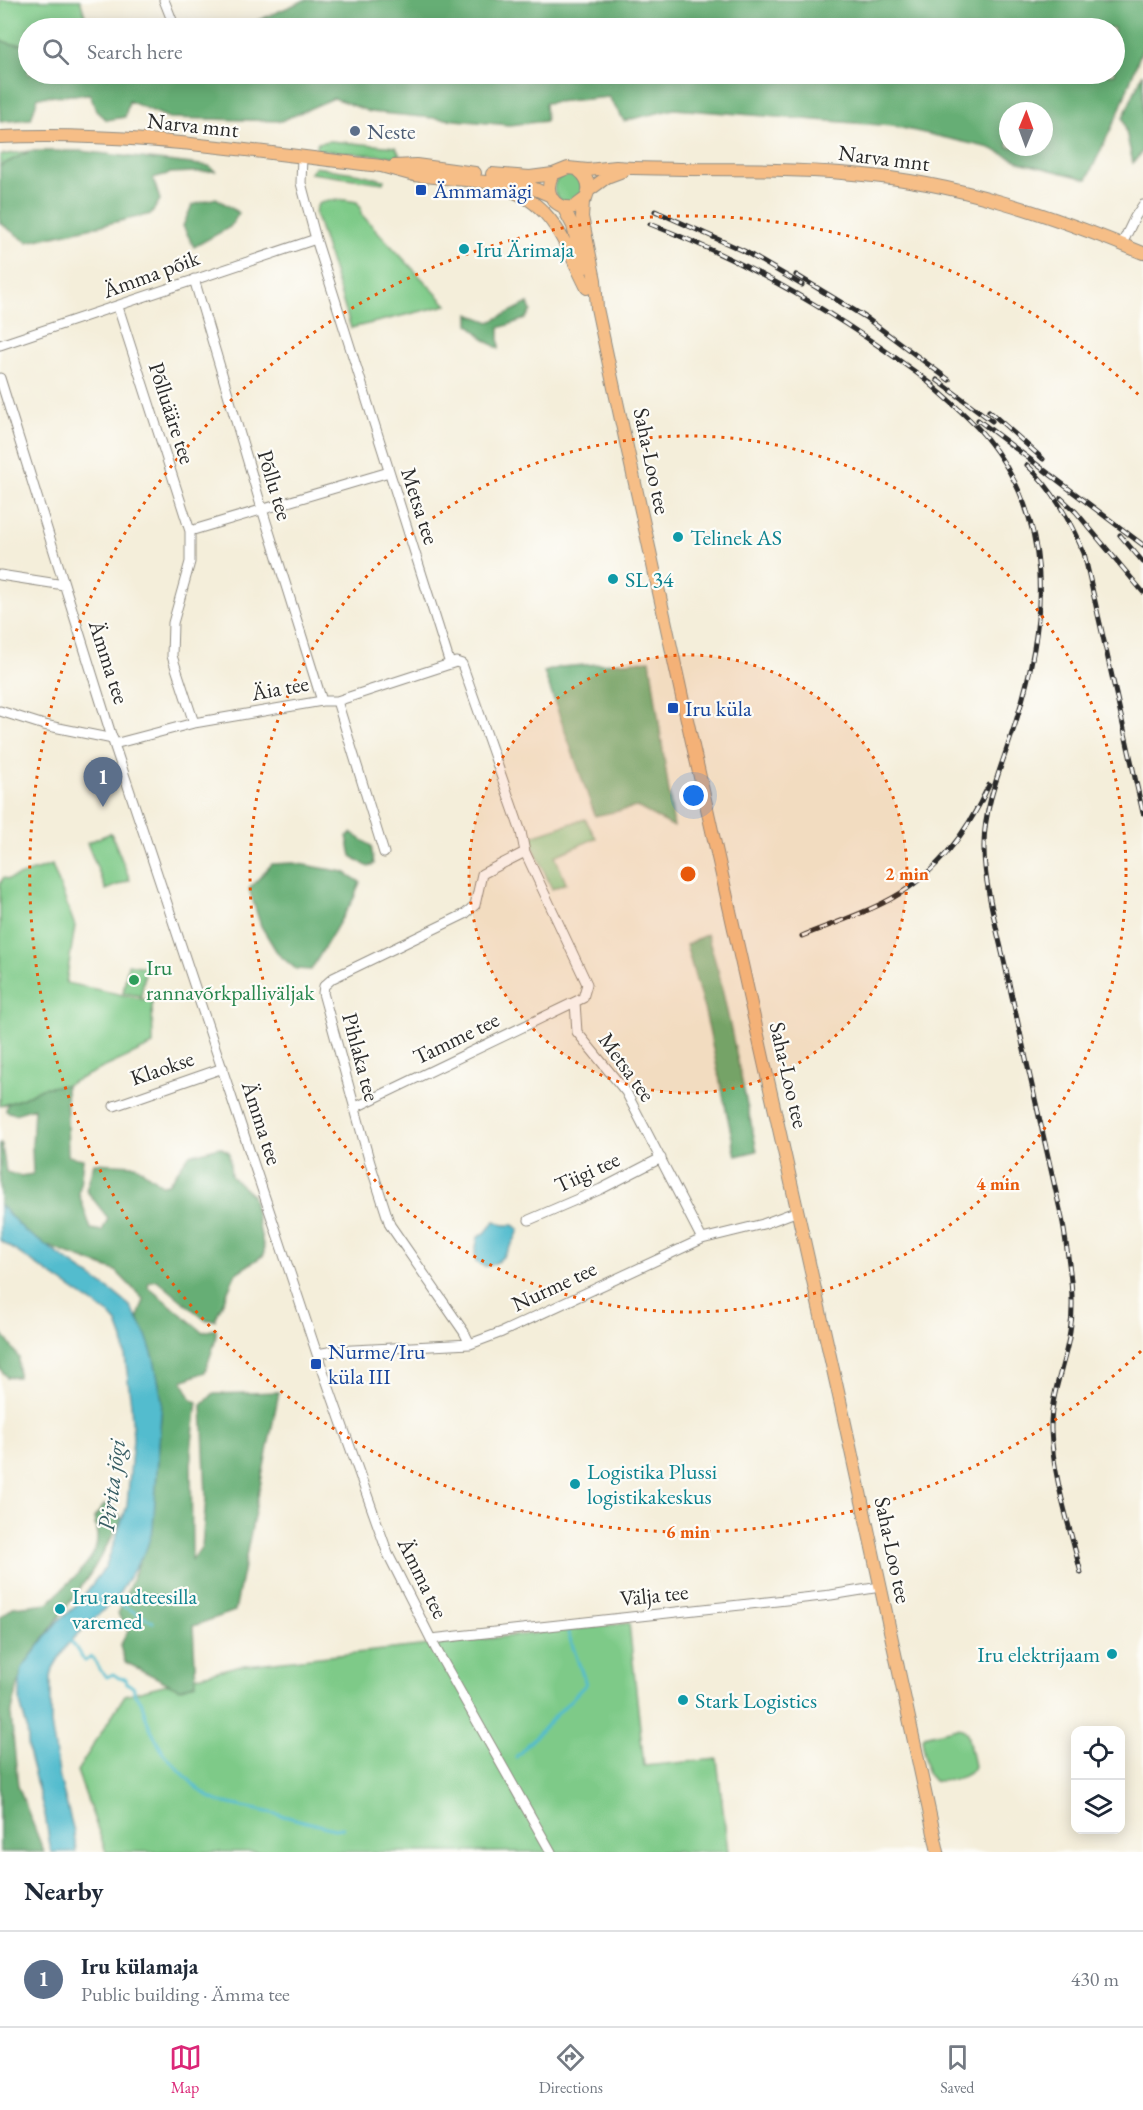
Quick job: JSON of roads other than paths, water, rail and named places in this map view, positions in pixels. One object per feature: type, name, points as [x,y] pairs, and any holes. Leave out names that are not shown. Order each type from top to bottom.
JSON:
[{"type":"main road","name":"Narva mnt","points":[[0,137],[38,135],[120,138],[381,166],[416,165],[472,173],[530,177],[553,174],[568,168],[579,171],[616,166],[852,173],[950,187],[1007,202],[1072,224],[1143,253]]},
{"type":"main road","name":"Narva mnt","points":[[381,166],[414,175],[528,186],[549,195],[554,202],[563,207],[574,207],[607,177],[630,168]]},
{"type":"main road","points":[[579,171],[587,179],[586,196]]},
{"type":"main road","points":[[549,195],[548,185],[553,174]]},
{"type":"main road","points":[[453,179],[514,192],[539,207],[551,219],[564,238],[587,288]]},
{"type":"main road","name":"Saha-Loo tee","points":[[586,196],[582,217],[595,280],[597,308],[938,1852]]},
{"type":"main road","name":"Saha-Loo tee","points":[[563,207],[573,225],[587,288],[597,308]]},
{"type":"street","points":[[164,0],[171,18]]},
{"type":"street","name":"Metsa tee","points":[[302,157],[301,183],[316,239],[450,664],[456,662],[462,664],[525,852],[587,984],[584,998],[575,1002],[577,1032],[626,1092],[702,1239]]},
{"type":"street","points":[[1122,244],[1134,217],[1143,205]]},
{"type":"street","name":"Ämma põik","points":[[0,345],[316,239]]},
{"type":"street","name":"Põllu tee","points":[[194,279],[262,509],[322,700]]},
{"type":"street","name":"Põlluääre tee","points":[[118,307],[190,531],[190,562],[173,623],[172,656],[194,723]]},
{"type":"street","name":"Ämma tee","points":[[0,378],[114,742],[317,1354],[388,1554],[431,1639],[551,1852]]},
{"type":"street","points":[[190,531],[388,472]]},
{"type":"street","points":[[0,575],[64,585]]},
{"type":"street","name":"Äia tee","points":[[0,711],[44,725],[114,742],[194,723],[322,700],[337,701],[450,664]]},
{"type":"street","points":[[337,701],[384,853]]},
{"type":"street","name":"Pihlaka tee","points":[[470,1344],[390,1225],[354,1108],[323,993],[324,986],[333,978],[465,914],[475,905],[482,874],[525,852]]},
{"type":"street","name":"Tamme tee","points":[[354,1108],[575,1002]]},
{"type":"street","name":"Klaokse","points":[[114,1106],[223,1068]]},
{"type":"street","name":"Tiigi tee","points":[[529,1220],[601,1189],[661,1158]]},
{"type":"street","name":"Nurme tee","points":[[317,1354],[334,1351],[470,1344],[502,1332],[702,1239],[763,1224],[798,1210]]},
{"type":"street","name":"Välja tee","points":[[431,1639],[831,1595],[880,1587]]},
{"type":"water","points":[[0,1205],[25,1231],[130,1306],[145,1332],[154,1359],[162,1400],[153,1529],[146,1550],[117,1597],[67,1645],[53,1668],[51,1677],[51,1724],[60,1779],[74,1832],[76,1852],[51,1852],[45,1815],[29,1755],[27,1728],[20,1703],[20,1681],[22,1668],[58,1621],[75,1607],[106,1566],[127,1506],[133,1439],[131,1405],[123,1339],[117,1323],[110,1315],[0,1240]]},
{"type":"water","points":[[495,1221],[504,1225],[513,1225],[519,1230],[508,1251],[502,1257],[490,1265],[483,1266],[476,1262],[478,1237],[485,1233]]},
{"type":"waterway","points":[[112,1600],[153,1622]]},
{"type":"waterway","points":[[516,1757],[586,1684],[568,1633]]},
{"type":"waterway","points":[[68,1639],[85,1661],[91,1656],[107,1677],[113,1674],[126,1679],[141,1701],[148,1723],[163,1753],[198,1789],[211,1798],[334,1829],[343,1828]]},
{"type":"railway","points":[[655,211],[744,251],[802,285]]},
{"type":"railway","points":[[650,224],[726,257],[797,294],[865,337],[933,385]]},
{"type":"railway","points":[[796,275],[865,317],[949,380]]},
{"type":"railway","points":[[937,380],[992,421]]},
{"type":"railway","points":[[928,382],[984,435],[1007,468],[1023,501],[1034,536],[1039,571],[1039,607],[1035,644],[1017,718],[987,813],[984,861],[993,912],[1063,1223],[1069,1263],[1072,1318],[1068,1344],[1055,1392],[1051,1430],[1058,1484],[1081,1573]]},
{"type":"railway","points":[[989,411],[1043,459]]},
{"type":"railway","points":[[978,420],[1143,545]]},
{"type":"railway","points":[[1027,465],[1045,484],[1060,506],[1084,553],[1143,813]]},
{"type":"railway","points":[[1061,498],[1076,512],[1143,592]]},
{"type":"railway","points":[[1120,535],[1143,562]]},
{"type":"railway","points":[[802,936],[873,908],[918,881],[933,868],[959,838],[989,785]]},
{"type":"place","name":"Neste","points":[[355,131]]},
{"type":"place","name":"Ämmamägi","points":[[421,190]]},
{"type":"place","name":"Iru Ärimaja","points":[[464,249]]},
{"type":"place","name":"Telinek AS","points":[[678,537]]},
{"type":"place","name":"SL 34","points":[[613,579]]},
{"type":"place","name":"Iru küla","points":[[673,708]]},
{"type":"place","name":"Iru külamaja","points":[[103,807]]},
{"type":"place","name":"Iru rannavõrkpalliväljak","points":[[134,980]]},
{"type":"place","name":"Nurme/Iru küla III","points":[[316,1364]]},
{"type":"place","name":"Logistika Plussi logistikakeskus","points":[[575,1484]]},
{"type":"place","name":"Iru raudteesilla varemed","points":[[60,1609]]},
{"type":"place","name":"Iru elektrijaam","points":[[1112,1654]]},
{"type":"place","name":"Stark Logistics","points":[[683,1700]]},
{"type":"water label","name":"Pirita jõgi","points":[[111,1485]]}]
